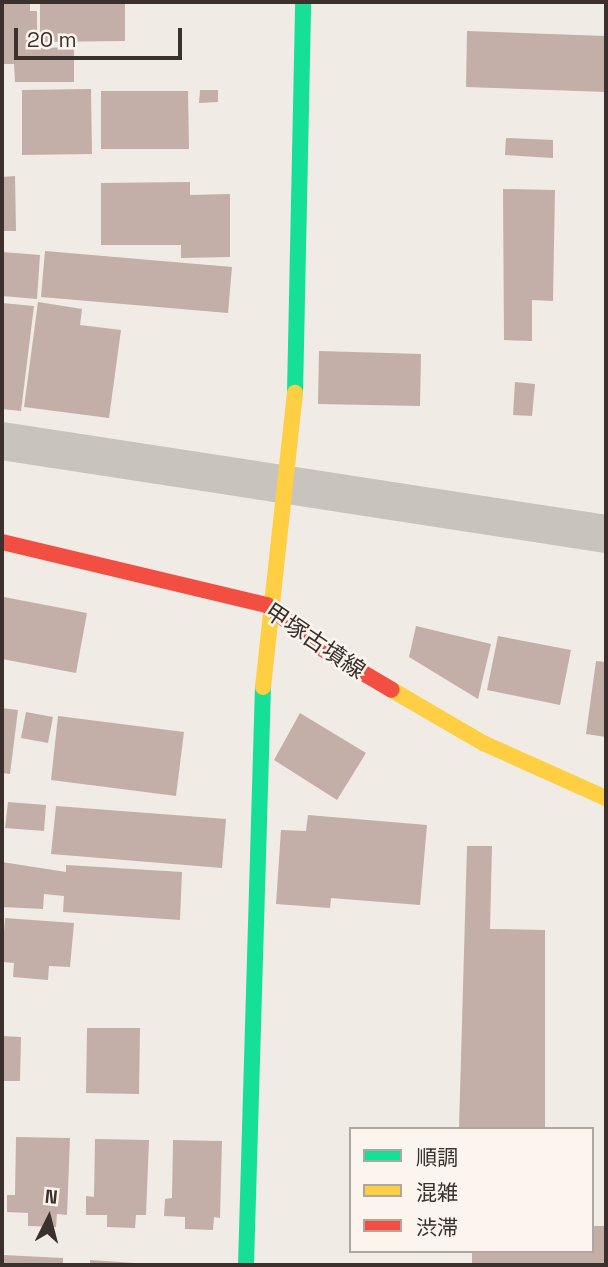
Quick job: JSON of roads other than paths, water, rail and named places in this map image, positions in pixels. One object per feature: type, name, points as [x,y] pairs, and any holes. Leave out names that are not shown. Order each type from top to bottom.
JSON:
[{"type":"street","points":[[246,1265],[267,605],[281,481],[296,382],[303,2]]},
{"type":"street","points":[[2,441],[281,481],[606,534]]},
{"type":"street","name":"甲塚古墳線","points":[[2,542],[267,605],[321,648],[484,743],[606,798]]}]
